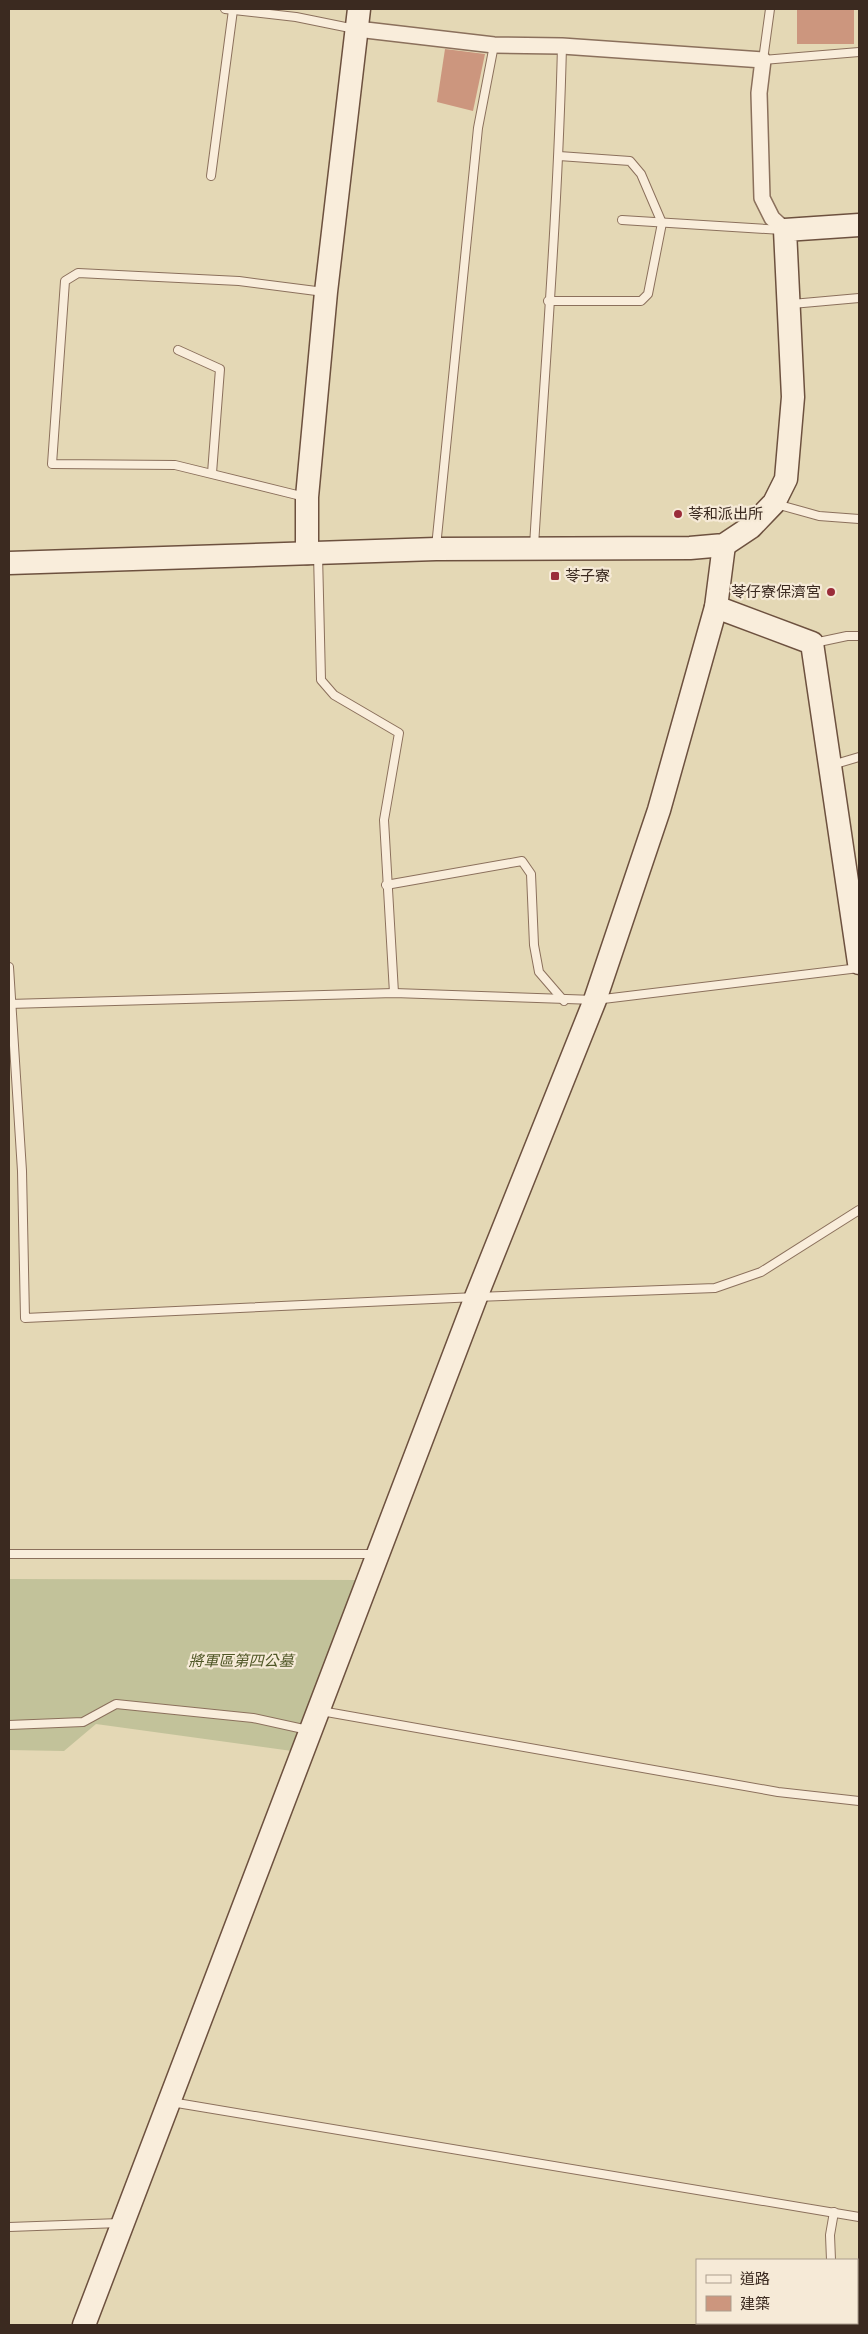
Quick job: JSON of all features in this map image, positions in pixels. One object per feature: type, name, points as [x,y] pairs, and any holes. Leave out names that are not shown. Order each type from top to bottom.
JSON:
[{"type":"street","points":[[9,563],[436,550],[690,548],[724,546],[751,527],[774,503],[786,479],[790,444],[793,397],[785,230],[772,218],[762,198],[759,93],[763,60],[562,46],[494,45],[358,19],[326,292],[307,497],[312,553]]},
{"type":"street","points":[[785,230],[859,225]]},
{"type":"street","points":[[84,2325],[476,1297],[595,1000],[659,810],[716,606],[724,546]]},
{"type":"street","points":[[716,606],[812,643],[829,766],[856,909],[859,963]]},
{"type":"lane","points":[[211,176],[229,9],[296,17],[358,19]]},
{"type":"lane","points":[[770,9],[763,60],[859,52]]},
{"type":"lane","points":[[436,550],[478,128],[494,45]]},
{"type":"lane","points":[[534,550],[548,302],[559,156],[562,46]]},
{"type":"lane","points":[[548,302],[641,301],[648,294],[662,223],[641,174],[630,161],[559,156]]},
{"type":"lane","points":[[622,220],[785,230]]},
{"type":"lane","points":[[307,497],[176,465],[52,464],[65,280],[78,273],[239,281],[326,292]]},
{"type":"lane","points":[[788,305],[859,298]]},
{"type":"lane","points":[[178,350],[220,369],[212,473]]},
{"type":"lane","points":[[774,503],[819,516],[859,519]]},
{"type":"lane","points":[[312,553],[321,680],[334,695],[399,733],[384,820],[386,884],[394,993]]},
{"type":"lane","points":[[812,643],[859,636]]},
{"type":"lane","points":[[829,766],[859,757]]},
{"type":"lane","points":[[386,884],[522,862],[532,874],[534,945],[539,972],[564,1001]]},
{"type":"lane","points":[[9,967],[22,1171],[25,1318],[715,1288],[762,1272],[859,1210]]},
{"type":"lane","points":[[10,1004],[394,993],[432,993],[564,1001],[595,1000],[859,968]]},
{"type":"lane","points":[[9,1554],[379,1554]]},
{"type":"lane","points":[[9,1726],[84,1722],[116,1704],[253,1718],[315,1720],[778,1792],[859,1801]]},
{"type":"lane","points":[[169,2102],[859,2217]]},
{"type":"lane","points":[[831,2259],[830,2235],[834,2212]]},
{"type":"lane","points":[[9,2227],[124,2223]]},
{"type":"green space","points":[[9,9],[859,9],[859,2325],[9,2325]]},
{"type":"green space","name":"將軍區第四公墓","points":[[9,1579],[360,1580],[292,1751],[96,1724],[64,1751],[9,1750]]},
{"type":"building","points":[[797,9],[854,9],[854,44],[797,44]]},
{"type":"building","points":[[445,49],[485,54],[473,111],[437,102]]},
{"type":"place","name":"苓和派出所","points":[[678,514]]},
{"type":"place","name":"苓子寮","points":[[555,576]]},
{"type":"place","name":"苓仔寮保濟宮","points":[[831,592]]}]
